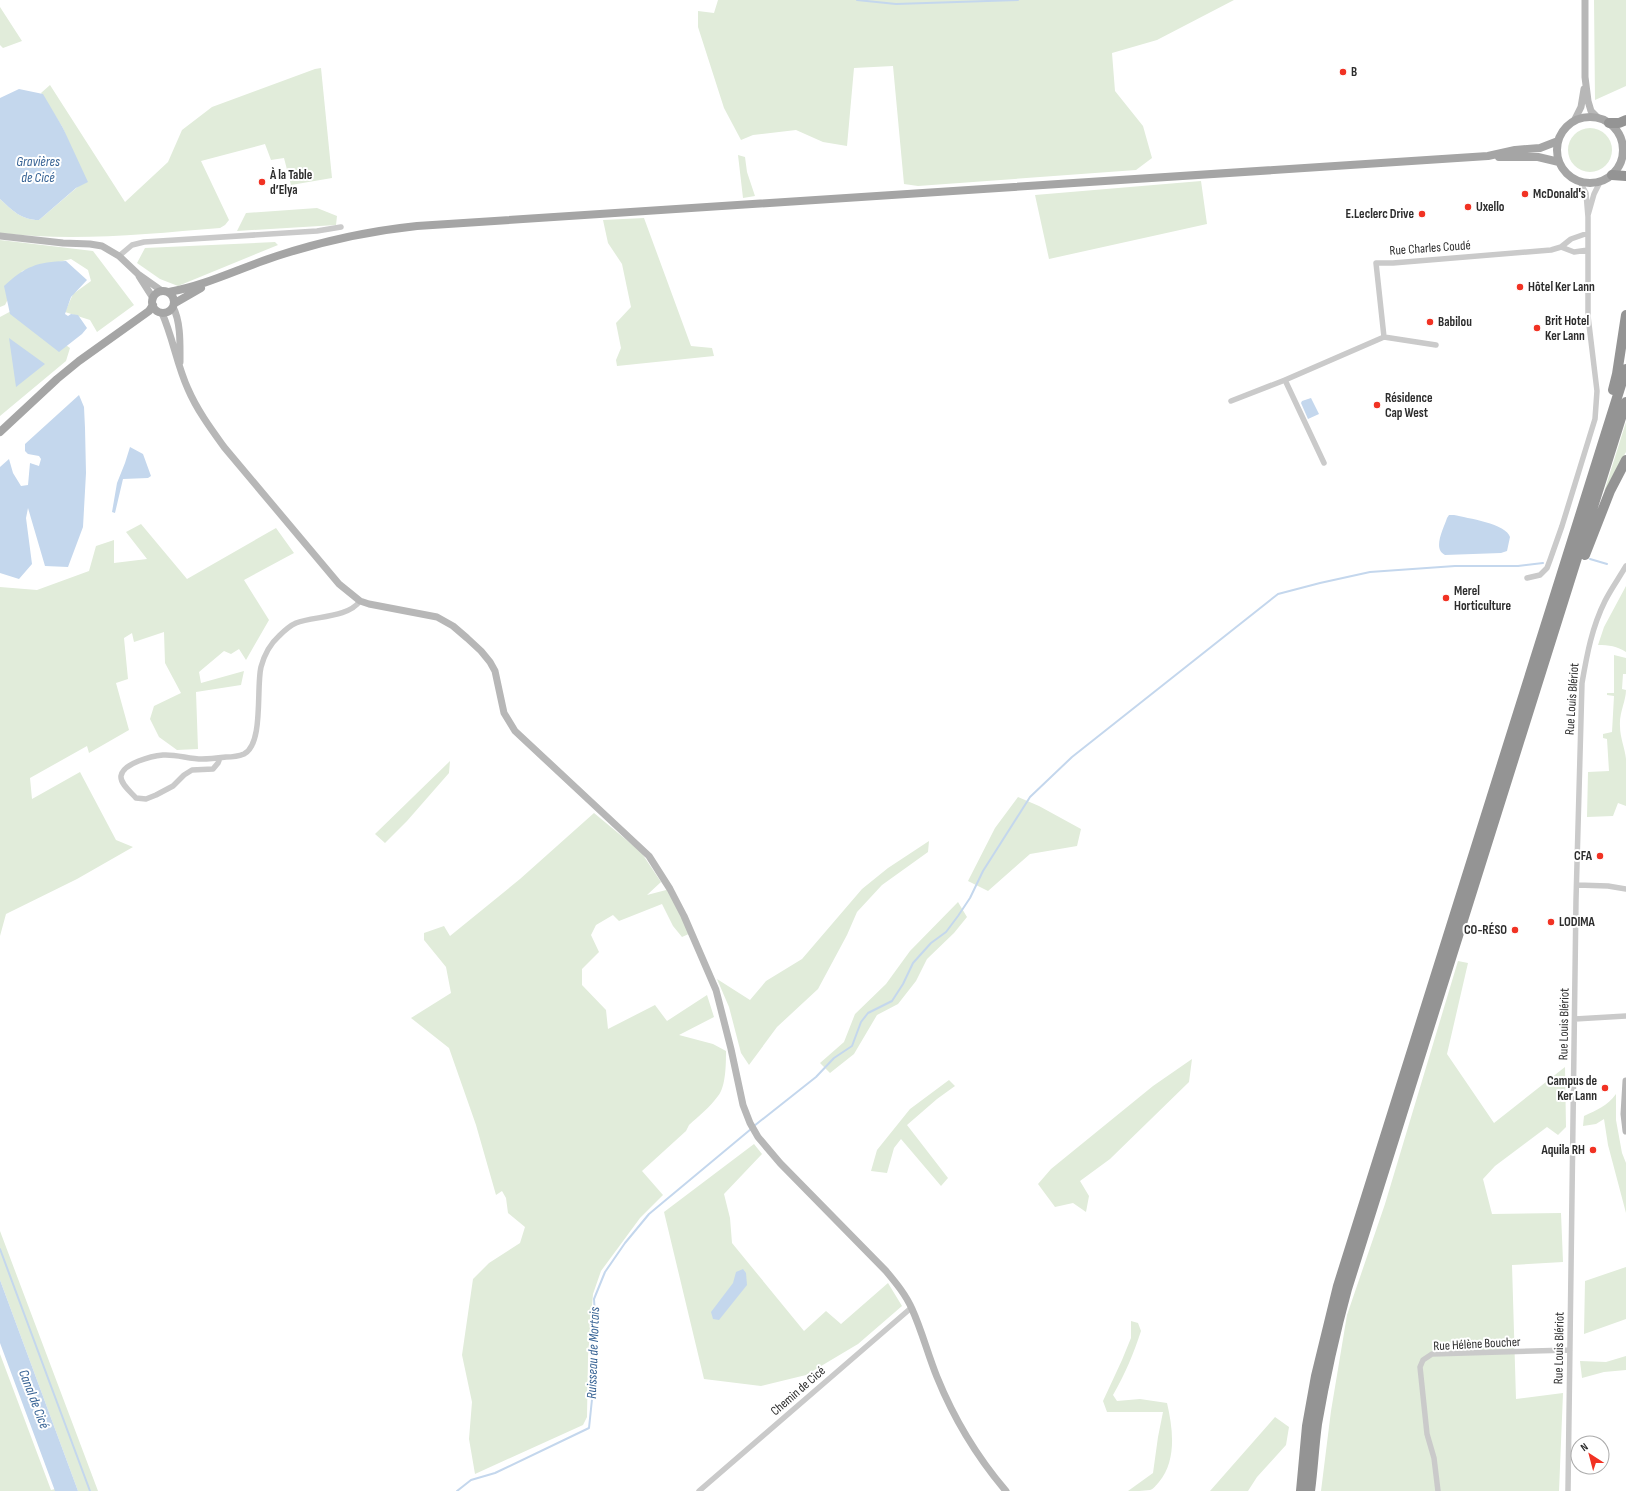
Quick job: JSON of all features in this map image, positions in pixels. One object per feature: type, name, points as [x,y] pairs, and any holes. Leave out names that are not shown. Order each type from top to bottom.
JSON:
[{"type":"highway","points":[[1610,123],[1619,123],[1626,120]]},
{"type":"highway","points":[[1612,175],[1626,176]]},
{"type":"highway","points":[[1546,624],[1580,499],[1617,374],[1626,316]]},
{"type":"highway","points":[[1301,1491],[1307,1426],[1316,1376],[1338,1286],[1626,369]]},
{"type":"highway","points":[[1310,1491],[1317,1425],[1336,1330],[1344,1302],[1626,402]]},
{"type":"highway","points":[[1548,648],[1598,520],[1626,460]]},
{"type":"main road","points":[[1584,0],[1585,77],[1588,101],[1592,111],[1597,117]]},
{"type":"main road","points":[[1574,121],[1581,106],[1585,77]]},
{"type":"main road","points":[[1588,117],[1597,117],[1610,123],[1624,141],[1623,163],[1612,175],[1600,182],[1580,182],[1568,174],[1559,162],[1557,150],[1558,141],[1566,127],[1574,121],[1588,117]]},
{"type":"main road","points":[[0,432],[57,379],[79,361],[149,311],[157,293],[186,289],[217,279],[248,266],[306,247],[362,234],[417,226],[1488,156],[1515,150],[1540,148],[1558,141]]},
{"type":"main road","points":[[1488,156],[1507,158],[1538,157],[1559,162]]},
{"type":"main road","points":[[0,236],[102,246],[119,256],[138,274],[173,297],[178,328],[181,370]]},
{"type":"main road","points":[[138,274],[169,329],[188,389],[224,447],[339,584],[360,601],[437,617],[453,626],[467,638],[481,651],[494,671],[504,713],[515,731],[650,856],[684,916],[716,990],[743,1105],[750,1123],[758,1136],[780,1163],[886,1271],[899,1288],[911,1308],[937,1378],[952,1410],[981,1460],[1006,1491]]},
{"type":"main road","points":[[130,326],[160,313],[168,312],[174,305],[217,279]]},
{"type":"main road","points":[[1626,1081],[1624,1114],[1626,1131]]},
{"type":"street","points":[[1527,578],[1540,575],[1550,560],[1595,419],[1597,391],[1588,316],[1588,217],[1586,193],[1580,182]]},
{"type":"street","points":[[1588,217],[1594,194],[1600,182]]},
{"type":"street","points":[[119,256],[132,245],[144,242],[317,231],[341,227]]},
{"type":"street","name":"Rue Charles Coudé","points":[[1384,338],[1376,263],[1393,263],[1551,250],[1561,247],[1571,239],[1588,233]]},
{"type":"street","name":"Rue Charles Coudé","points":[[1561,247],[1574,252],[1588,250]]},
{"type":"street","points":[[1231,401],[1384,338],[1436,345]]},
{"type":"street","points":[[1285,380],[1324,463]]},
{"type":"street","name":"Rue Louis Blériot","points":[[1568,1491],[1577,885],[1582,683],[1587,652],[1594,626],[1605,601],[1626,566]]},
{"type":"street","points":[[220,758],[213,769],[192,770],[184,775],[173,786],[146,799],[136,798],[122,780],[121,776],[123,772],[132,764],[141,759],[155,756],[164,755],[202,759],[220,758],[241,755],[250,749],[254,740],[257,726],[261,667],[266,652],[277,637],[296,623],[349,610],[360,601]]},
{"type":"street","points":[[1577,885],[1608,886],[1626,889]]},
{"type":"street","points":[[1575,1019],[1626,1016]]},
{"type":"street","name":"Chemin de Cicé","points":[[699,1491],[911,1308]]},
{"type":"street","name":"Rue Hélène Boucher","points":[[1438,1491],[1434,1458],[1427,1434],[1420,1367],[1423,1360],[1432,1354],[1570,1350]]},
{"type":"green space","points":[[718,0],[1234,0],[1157,40],[1112,53],[1115,91],[1143,126],[1152,158],[1136,170],[918,186],[904,184],[893,66],[854,68],[847,146],[823,142],[796,130],[753,135],[741,140],[724,108],[698,27],[698,11],[714,13]]},
{"type":"green space","points":[[1594,0],[1626,0],[1626,86],[1595,100]]},
{"type":"green space","points":[[0,7],[22,41],[3,48],[0,45]]},
{"type":"green space","points":[[321,68],[332,178],[291,185],[284,158],[271,160],[265,144],[201,161],[229,220],[220,228],[138,235],[82,237],[27,236],[0,233],[0,199],[22,216],[33,220],[39,220],[81,184],[63,128],[41,93],[50,85],[125,202],[168,162],[182,130],[212,107]]},
{"type":"green space","points":[[1586,128],[1594,128],[1599,129],[1606,134],[1611,141],[1611,159],[1606,166],[1599,171],[1586,172],[1578,169],[1571,162],[1568,154],[1568,146],[1571,138],[1578,131]]},
{"type":"green space","points":[[738,155],[745,157],[747,172],[755,196],[743,198]]},
{"type":"green space","points":[[1201,181],[1207,224],[1049,259],[1035,195]]},
{"type":"green space","points":[[317,208],[337,216],[336,225],[237,231],[246,213]]},
{"type":"green space","points":[[644,218],[691,346],[712,348],[714,356],[617,366],[616,360],[621,348],[616,323],[631,307],[622,264],[608,243],[603,220]]},
{"type":"green space","points":[[0,240],[93,251],[134,305],[97,332],[90,320],[65,312],[73,294],[91,281],[88,270],[71,259],[22,271],[5,305],[0,307]]},
{"type":"green space","points":[[275,242],[278,245],[178,286],[160,279],[137,263],[145,248]]},
{"type":"green space","points":[[15,309],[70,348],[66,361],[0,416],[0,317]]},
{"type":"green space","points":[[1626,422],[1626,452],[1604,492]]},
{"type":"green space","points":[[141,524],[187,579],[276,528],[294,553],[244,580],[269,620],[246,660],[239,649],[231,654],[224,651],[199,672],[201,683],[244,671],[241,685],[196,692],[198,749],[177,750],[159,737],[150,719],[154,706],[181,693],[165,663],[164,632],[134,642],[132,633],[124,638],[128,679],[116,683],[129,730],[89,753],[87,746],[30,778],[32,799],[80,772],[116,840],[133,847],[77,879],[6,914],[0,936],[0,587],[37,590],[89,571],[96,546],[114,540],[114,563],[147,559],[126,532]]},
{"type":"green space","points":[[1626,586],[1626,652],[1613,646],[1598,645],[1604,627]]},
{"type":"green space","points":[[1614,655],[1626,658],[1626,674],[1623,674],[1622,689],[1626,690],[1626,694],[1621,712],[1620,730],[1626,759],[1626,806],[1618,803],[1613,816],[1587,817],[1588,772],[1609,771],[1607,739],[1603,738],[1603,734],[1612,732],[1614,696],[1607,695],[1607,693],[1614,693]]},
{"type":"green space","points":[[450,761],[449,773],[407,821],[385,843],[375,834]]},
{"type":"green space","points":[[1018,797],[1039,806],[1081,829],[1077,846],[1030,854],[988,891],[968,881],[995,828]]},
{"type":"green space","points":[[594,813],[641,852],[661,882],[647,895],[670,889],[691,933],[682,937],[673,926],[662,904],[619,921],[613,915],[596,925],[591,935],[599,952],[582,969],[582,985],[606,1010],[608,1029],[655,1005],[667,1021],[707,995],[714,1017],[679,1035],[713,1044],[726,1051],[726,1068],[723,1087],[712,1104],[689,1125],[686,1131],[642,1171],[663,1195],[640,1218],[601,1271],[593,1294],[588,1357],[587,1417],[583,1425],[475,1474],[469,1439],[472,1402],[462,1355],[473,1279],[489,1263],[520,1243],[525,1227],[508,1213],[506,1198],[502,1191],[496,1195],[476,1125],[449,1048],[411,1018],[451,993],[446,967],[424,940],[424,933],[444,926],[450,936],[520,879]]},
{"type":"green space","points":[[929,841],[928,852],[882,885],[857,912],[847,935],[818,989],[777,1027],[749,1065],[741,1053],[729,1007],[717,979],[750,1000],[766,981],[802,959],[862,889],[888,868]]},
{"type":"green space","points":[[958,902],[967,917],[954,933],[927,959],[916,981],[898,1004],[877,1015],[854,1054],[830,1073],[820,1063],[844,1042],[855,1014],[886,984],[910,951]]},
{"type":"green space","points":[[1458,961],[1468,963],[1447,1054],[1494,1123],[1565,1067],[1566,1127],[1558,1135],[1547,1127],[1495,1166],[1483,1179],[1492,1214],[1561,1213],[1563,1262],[1512,1265],[1516,1399],[1563,1393],[1559,1491],[1321,1491],[1331,1411],[1347,1315],[1385,1204]]},
{"type":"green space","points":[[1192,1059],[1189,1082],[1110,1159],[1080,1181],[1089,1196],[1086,1212],[1073,1203],[1055,1207],[1038,1184],[1051,1169],[1153,1086]]},
{"type":"green space","points":[[949,1080],[955,1086],[937,1099],[907,1125],[948,1178],[941,1186],[901,1139],[894,1148],[887,1173],[871,1171],[877,1150],[910,1109]]},
{"type":"green space","points":[[1616,1094],[1616,1120],[1622,1153],[1626,1163],[1626,1213],[1608,1145],[1604,1119],[1596,1124],[1583,1126],[1584,1116],[1605,1105]]},
{"type":"green space","points":[[754,1144],[762,1154],[724,1194],[730,1218],[732,1243],[804,1331],[826,1311],[841,1324],[888,1283],[902,1306],[858,1344],[806,1375],[761,1386],[704,1379],[664,1212]]},
{"type":"green space","points":[[0,1231],[98,1491],[78,1491],[0,1280]]},
{"type":"green space","points":[[1626,1267],[1626,1319],[1584,1334],[1585,1281]]},
{"type":"green space","points":[[1131,1321],[1138,1323],[1141,1331],[1122,1379],[1113,1395],[1117,1401],[1140,1399],[1167,1403],[1172,1434],[1171,1454],[1165,1473],[1154,1488],[1145,1491],[1128,1491],[1153,1473],[1163,1412],[1107,1412],[1103,1401],[1131,1338]]},
{"type":"green space","points":[[0,1354],[51,1490],[55,1489],[55,1491],[0,1491]]},
{"type":"green space","points":[[1626,1356],[1626,1370],[1604,1372],[1582,1378],[1580,1361],[1606,1362]]},
{"type":"green space","points":[[1275,1417],[1289,1427],[1286,1445],[1257,1477],[1248,1491],[1210,1491]]},
{"type":"water","name":"Gravières de Cicé","points":[[19,89],[43,94],[63,128],[88,182],[76,188],[39,220],[33,220],[22,216],[0,199],[0,98]]},
{"type":"water","points":[[66,261],[87,280],[71,297],[65,314],[68,316],[71,314],[78,315],[87,328],[82,334],[59,352],[10,314],[4,286],[32,266]]},
{"type":"water","points":[[9,338],[45,364],[16,387]]},
{"type":"water","points":[[79,395],[84,407],[85,428],[86,473],[83,527],[68,567],[45,566],[28,508],[26,518],[32,564],[19,579],[0,573],[0,467],[9,459],[13,473],[21,486],[28,485],[30,463],[39,466],[41,459],[39,456],[28,454],[25,451],[25,444]]},
{"type":"water","points":[[1311,398],[1319,414],[1308,419],[1301,403],[1302,401]]},
{"type":"water","points":[[130,447],[143,454],[151,476],[148,478],[123,479],[115,513],[112,512],[117,483]]},
{"type":"water","points":[[1449,515],[1477,520],[1502,528],[1510,537],[1507,551],[1501,553],[1445,555],[1439,548],[1439,543]]},
{"type":"water","points":[[743,1269],[746,1273],[747,1285],[719,1320],[713,1319],[711,1312],[733,1283],[736,1272]]},
{"type":"water","name":"Canal de Cicé","points":[[0,1280],[78,1491],[55,1491],[0,1343]]},
{"type":"waterway","points":[[857,0],[896,4],[1018,0]]},
{"type":"waterway","points":[[1590,559],[1607,564]]},
{"type":"waterway","points":[[754,1126],[816,1077],[834,1058],[852,1046],[861,1022],[868,1013],[892,1001],[903,984],[913,963],[931,943],[946,932],[958,916],[970,898],[983,871],[1030,797],[1072,757],[1278,594],[1370,572],[1455,566],[1518,566],[1543,563]]},
{"type":"waterway","name":"Ruisseau de Mortais","points":[[457,1491],[471,1480],[495,1473],[589,1428],[594,1380],[590,1368],[595,1316],[594,1299],[605,1272],[625,1243],[649,1214],[751,1129]]},
{"type":"waterway","points":[[0,1249],[90,1491]]},
{"type":"place","name":"B","points":[[1343,72]]},
{"type":"place","name":"À la Table d’Elya","points":[[262,182]]},
{"type":"place","name":"McDonald's","points":[[1525,194]]},
{"type":"place","name":"Uxello","points":[[1468,207]]},
{"type":"place","name":"E.Leclerc Drive","points":[[1422,214]]},
{"type":"place","name":"Hôtel Ker Lann","points":[[1520,287]]},
{"type":"place","name":"Babilou","points":[[1430,322]]},
{"type":"place","name":"Brit Hotel Ker Lann","points":[[1537,328]]},
{"type":"place","name":"Résidence Cap West","points":[[1377,405]]},
{"type":"place","name":"Merel Horticulture","points":[[1446,598]]},
{"type":"place","name":"CFA","points":[[1600,856]]},
{"type":"place","name":"LODIMA","points":[[1551,922]]},
{"type":"place","name":"CO-RÉSO","points":[[1515,930]]},
{"type":"place","name":"Campus de Ker Lann","points":[[1605,1088]]},
{"type":"place","name":"Aquila RH","points":[[1593,1150]]}]
